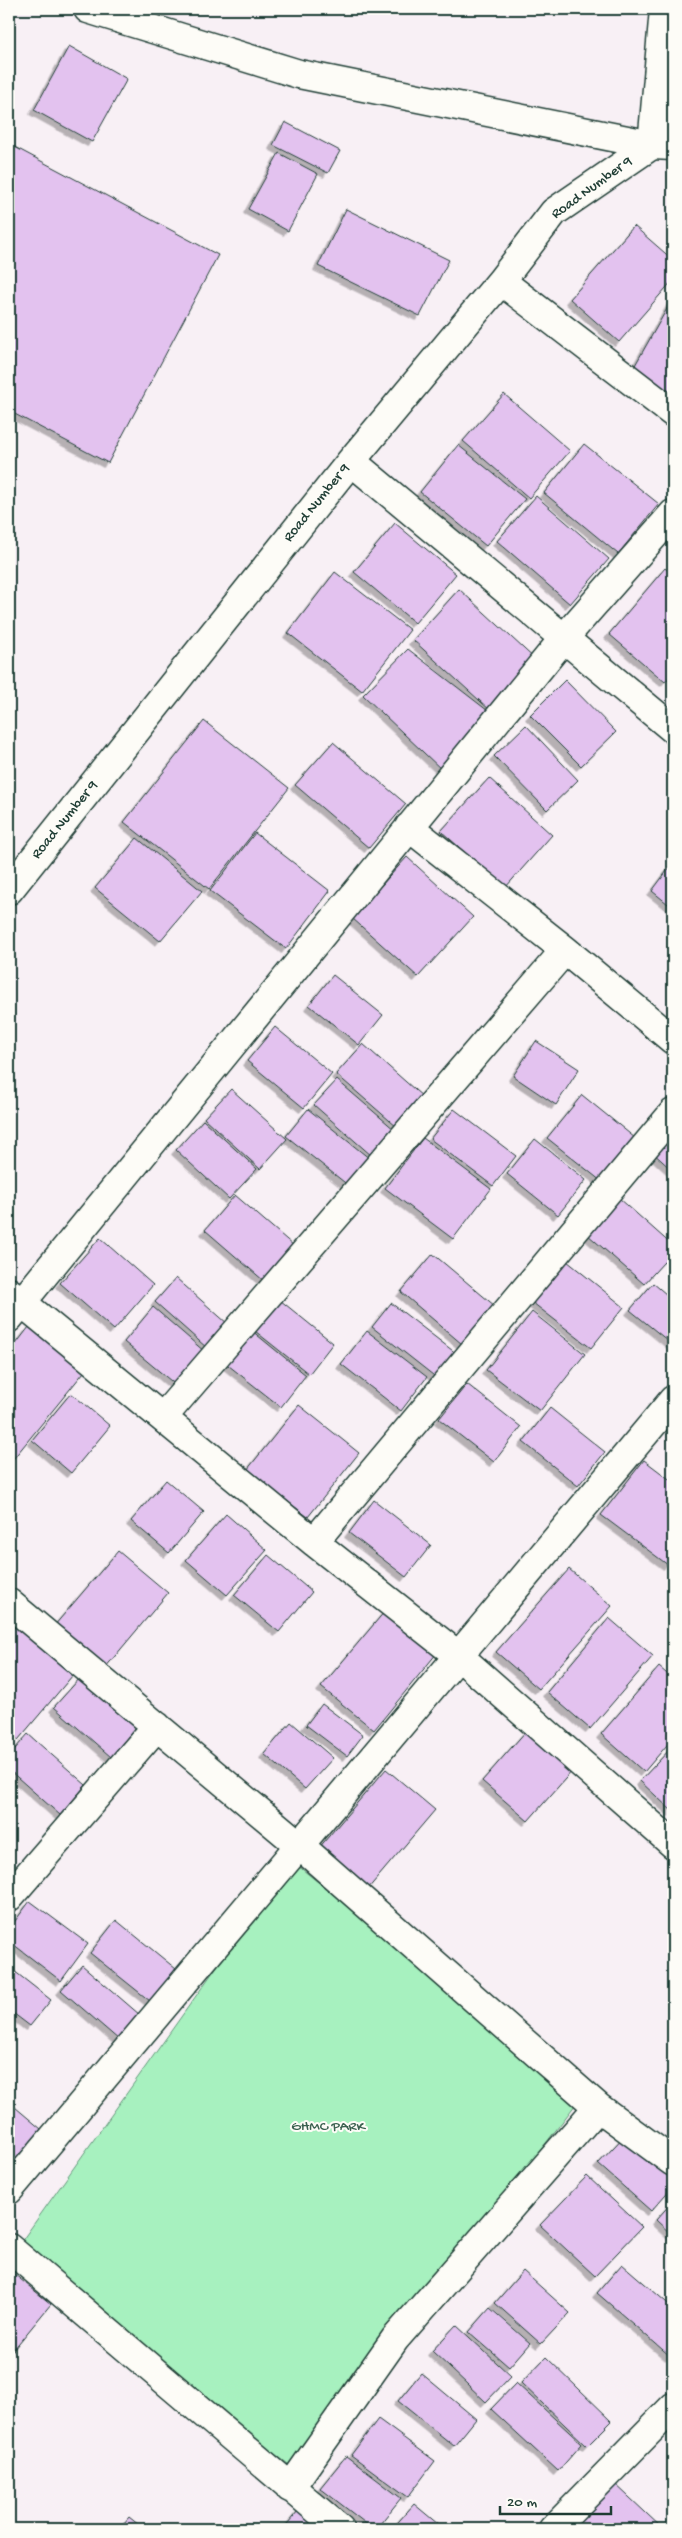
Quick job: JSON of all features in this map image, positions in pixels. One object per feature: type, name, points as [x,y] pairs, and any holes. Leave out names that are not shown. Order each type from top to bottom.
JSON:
[{"type":"street","points":[[88,9],[121,14],[299,74],[663,145],[664,9]]},
{"type":"street","name":"Road Number 9","points":[[9,890],[351,460],[501,281],[554,212],[663,145]]},
{"type":"street","points":[[501,281],[673,413]]},
{"type":"street","points":[[351,460],[673,729]]},
{"type":"street","points":[[673,514],[564,638],[13,1305],[163,1417],[314,1542],[460,1657],[673,1844]]},
{"type":"street","points":[[409,827],[565,950],[673,1040]]},
{"type":"street","points":[[163,1417],[565,950]]},
{"type":"street","points":[[314,1542],[673,1113]]},
{"type":"street","points":[[9,2190],[298,1844],[460,1657],[673,1400]]},
{"type":"street","points":[[9,1603],[298,1844],[598,2107],[673,2162]]},
{"type":"street","points":[[9,1897],[157,1726]]},
{"type":"street","points":[[290,2488],[395,2339],[598,2107]]},
{"type":"street","points":[[9,2248],[340,2529]]},
{"type":"street","points":[[553,2529],[673,2407]]},
{"type":"green space","name":"GHMC PARK","points":[[292,1861],[582,2096],[296,2470],[11,2256]]},
{"type":"building","points":[[69,46],[127,79],[92,142],[34,110]]},
{"type":"building","points":[[285,122],[340,151],[328,173],[273,145]]},
{"type":"building","points":[[9,144],[218,255],[108,463],[9,411]]},
{"type":"building","points":[[279,153],[318,174],[288,231],[248,209]]},
{"type":"building","points":[[346,209],[449,260],[420,316],[318,266]]},
{"type":"building","points":[[634,226],[673,260],[673,280],[619,342],[570,299]]},
{"type":"building","points":[[673,298],[673,395],[634,367]]},
{"type":"building","points":[[504,394],[570,451],[529,498],[463,441]]},
{"type":"building","points":[[584,444],[659,504],[618,554],[544,493]]},
{"type":"building","points":[[458,445],[525,499],[486,546],[420,492]]},
{"type":"building","points":[[536,496],[609,559],[570,604],[497,541]]},
{"type":"building","points":[[395,523],[456,574],[415,623],[354,572]]},
{"type":"building","points":[[665,568],[673,575],[673,673],[665,682],[609,634]]},
{"type":"building","points":[[335,572],[410,630],[362,691],[288,633]]},
{"type":"building","points":[[459,589],[537,661],[491,711],[413,640]]},
{"type":"building","points":[[408,649],[492,714],[443,771],[363,695]]},
{"type":"building","points":[[565,680],[616,732],[581,766],[530,715]]},
{"type":"building","points":[[204,721],[289,788],[209,889],[124,822]]},
{"type":"building","points":[[526,725],[578,780],[547,810],[494,756]]},
{"type":"building","points":[[333,742],[406,804],[369,848],[295,785]]},
{"type":"building","points":[[489,778],[552,835],[505,888],[441,831]]},
{"type":"building","points":[[255,833],[330,891],[286,949],[210,891]]},
{"type":"building","points":[[137,838],[202,891],[160,941],[95,888]]},
{"type":"building","points":[[407,857],[473,917],[418,977],[352,918]]},
{"type":"building","points":[[673,863],[673,908],[652,891]]},
{"type":"building","points":[[333,975],[383,1015],[359,1045],[309,1005]]},
{"type":"building","points":[[275,1027],[332,1074],[304,1108],[247,1061]]},
{"type":"building","points":[[536,1041],[579,1069],[556,1105],[513,1076]]},
{"type":"building","points":[[363,1044],[423,1097],[397,1127],[336,1074]]},
{"type":"building","points":[[337,1080],[395,1130],[372,1156],[314,1105]]},
{"type":"building","points":[[231,1089],[287,1139],[260,1169],[204,1118]]},
{"type":"building","points":[[582,1095],[635,1138],[601,1181],[547,1138]]},
{"type":"building","points":[[308,1109],[370,1159],[349,1186],[286,1136]]},
{"type":"building","points":[[454,1109],[516,1156],[493,1186],[430,1139]]},
{"type":"building","points":[[203,1120],[257,1169],[229,1199],[176,1150]]},
{"type":"building","points":[[673,1125],[673,1171],[651,1151]]},
{"type":"building","points":[[423,1138],[491,1189],[453,1239],[385,1188]]},
{"type":"building","points":[[535,1139],[586,1180],[558,1215],[507,1174]]},
{"type":"building","points":[[235,1195],[294,1246],[264,1281],[205,1230]]},
{"type":"building","points":[[619,1198],[673,1246],[673,1252],[644,1284],[587,1234]]},
{"type":"building","points":[[100,1238],[153,1285],[114,1330],[60,1283]]},
{"type":"building","points":[[433,1254],[495,1306],[462,1344],[401,1292]]},
{"type":"building","points":[[567,1261],[624,1307],[591,1348],[533,1303]]},
{"type":"building","points":[[176,1278],[228,1324],[207,1348],[155,1302]]},
{"type":"building","points":[[653,1283],[673,1300],[673,1345],[630,1310]]},
{"type":"building","points":[[275,1296],[333,1343],[309,1374],[250,1327]]},
{"type":"building","points":[[391,1303],[457,1354],[438,1379],[372,1327]]},
{"type":"building","points":[[153,1307],[205,1352],[177,1386],[124,1342]]},
{"type":"building","points":[[532,1312],[585,1354],[540,1411],[486,1370]]},
{"type":"building","points":[[246,1326],[306,1375],[281,1407],[219,1358]]},
{"type":"building","points":[[29,1327],[84,1372],[9,1464],[9,1353]]},
{"type":"building","points":[[367,1331],[427,1377],[401,1411],[341,1364]]},
{"type":"building","points":[[467,1384],[521,1427],[494,1462],[439,1419]]},
{"type":"building","points":[[71,1393],[110,1426],[71,1473],[32,1440]]},
{"type":"building","points":[[299,1405],[359,1453],[308,1517],[247,1470]]},
{"type":"building","points":[[550,1408],[605,1452],[578,1486],[523,1442]]},
{"type":"building","points":[[644,1460],[673,1482],[673,1558],[668,1565],[601,1515]]},
{"type":"building","points":[[166,1480],[204,1512],[169,1553],[131,1521]]},
{"type":"building","points":[[374,1500],[431,1545],[406,1577],[349,1533]]},
{"type":"building","points":[[226,1514],[267,1550],[227,1595],[186,1560]]},
{"type":"building","points":[[118,1551],[168,1593],[105,1668],[54,1626]]},
{"type":"building","points":[[268,1555],[312,1592],[279,1632],[234,1595]]},
{"type":"building","points":[[569,1569],[612,1606],[539,1689],[496,1652]]},
{"type":"building","points":[[385,1611],[437,1653],[374,1730],[321,1687]]},
{"type":"building","points":[[609,1618],[653,1656],[590,1729],[547,1692]]},
{"type":"building","points":[[20,1620],[78,1669],[18,1740],[9,1732],[9,1634]]},
{"type":"building","points":[[659,1667],[673,1679],[673,1738],[644,1772],[601,1734]]},
{"type":"building","points":[[80,1678],[136,1727],[111,1757],[54,1707]]},
{"type":"building","points":[[322,1704],[363,1735],[347,1756],[306,1725]]},
{"type":"building","points":[[291,1722],[333,1758],[305,1789],[264,1754]]},
{"type":"building","points":[[527,1730],[573,1770],[528,1821],[482,1781]]},
{"type":"building","points":[[28,1734],[86,1785],[60,1815],[9,1770],[9,1756]]},
{"type":"building","points":[[673,1746],[673,1812],[640,1781]]},
{"type":"building","points":[[386,1769],[435,1810],[367,1890],[318,1849]]},
{"type":"building","points":[[30,1901],[88,1944],[61,1981],[9,1941],[9,1929]]},
{"type":"building","points":[[116,1920],[176,1969],[150,2001],[90,1953]]},
{"type":"building","points":[[82,1965],[140,2015],[119,2040],[61,1990]]},
{"type":"building","points":[[9,1967],[51,2000],[30,2026],[9,2010]]},
{"type":"building","points":[[9,2102],[41,2129],[15,2160],[9,2155]]},
{"type":"building","points":[[628,2132],[673,2173],[673,2186],[651,2211],[598,2164]]},
{"type":"building","points":[[587,2176],[642,2227],[595,2276],[540,2225]]},
{"type":"building","points":[[673,2201],[673,2236],[656,2220]]},
{"type":"building","points":[[622,2264],[673,2308],[673,2352],[670,2356],[597,2293]]},
{"type":"building","points":[[9,2270],[51,2304],[9,2355]]},
{"type":"building","points":[[523,2271],[570,2313],[541,2344],[495,2303]]},
{"type":"building","points":[[490,2308],[530,2343],[509,2367],[469,2332]]},
{"type":"building","points":[[456,2325],[511,2376],[486,2402],[432,2351]]},
{"type":"building","points":[[546,2357],[612,2421],[587,2446],[521,2383]]},
{"type":"building","points":[[421,2373],[476,2419],[454,2446],[398,2401]]},
{"type":"building","points":[[516,2383],[582,2444],[558,2471],[491,2409]]},
{"type":"building","points":[[378,2419],[435,2461],[408,2497],[351,2455]]},
{"type":"building","points":[[346,2456],[401,2498],[376,2529],[373,2529],[320,2488]]},
{"type":"building","points":[[612,2481],[663,2529],[566,2529]]},
{"type":"building","points":[[414,2504],[444,2529],[392,2529]]},
{"type":"building","points":[[303,2505],[331,2529],[283,2529]]},
{"type":"building","points":[[129,2517],[144,2529],[119,2529]]}]
